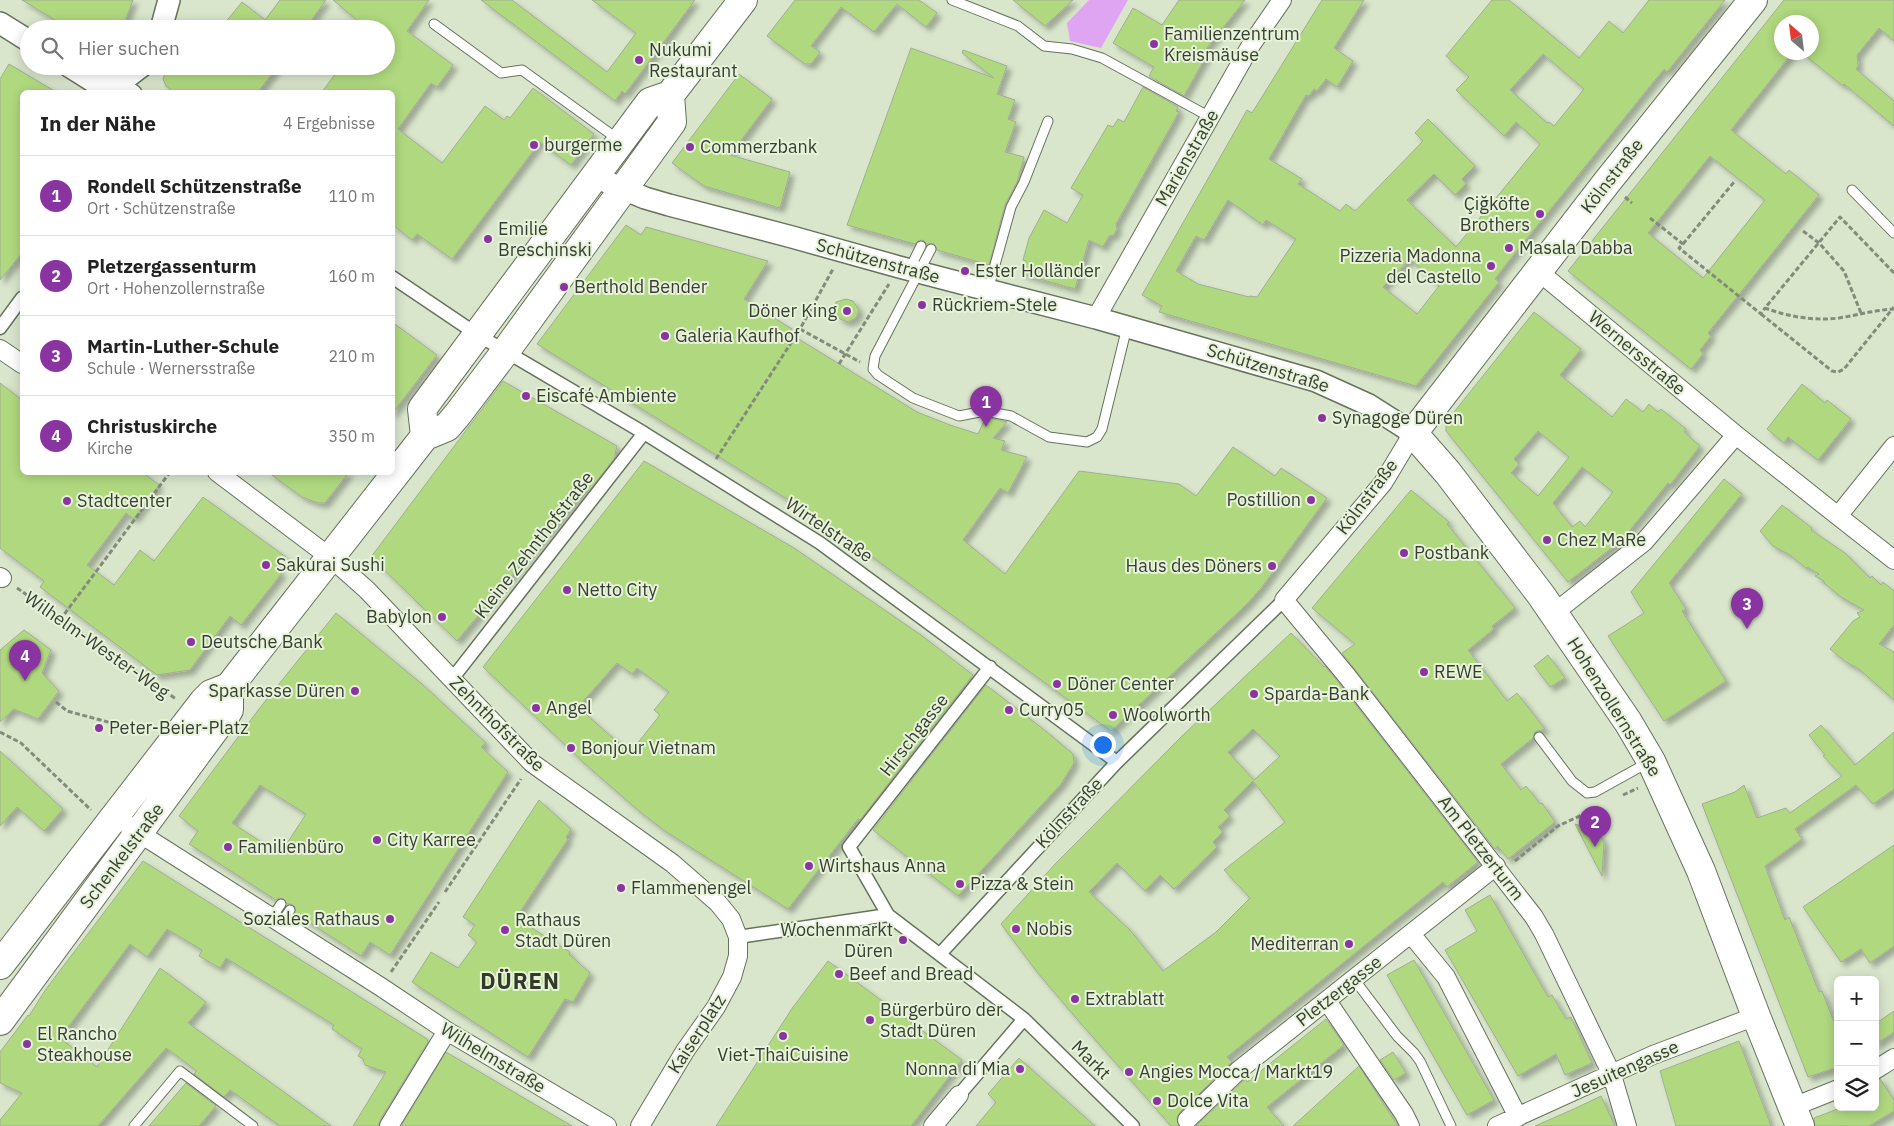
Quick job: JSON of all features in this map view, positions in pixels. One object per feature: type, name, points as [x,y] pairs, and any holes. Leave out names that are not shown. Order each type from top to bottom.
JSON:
[{"type":"main road","points":[[425,436],[422,409],[650,102],[670,95],[743,0]]},
{"type":"main road","name":"Kölnstraße","points":[[1412,433],[1607,182],[1753,0]]},
{"type":"main road","name":"Schenkelstraße","points":[[395,475],[425,436],[447,427],[505,352],[624,190],[672,122],[670,95]]},
{"type":"main road","name":"Hohenzollernstraße","points":[[1412,433],[1448,472],[1554,613],[1628,722],[1655,769],[1701,871],[1756,1016],[1797,1116]]},
{"type":"main road","name":"Schenkelstraße","points":[[1,963],[173,739],[211,694],[229,687],[395,475]]},
{"type":"main road","name":"Schenkelstraße","points":[[0,1021],[229,710],[229,687]]},
{"type":"street","points":[[164,20],[169,0]]},
{"type":"street","name":"Marienstraße","points":[[1096,318],[1251,45],[1282,0]]},
{"type":"street","points":[[0,23],[20,35]]},
{"type":"street","points":[[83,75],[96,83],[128,87],[136,75]]},
{"type":"street","name":"Schützenstraße","points":[[595,178],[669,205],[909,270],[1127,326],[1316,381],[1369,405],[1412,433]]},
{"type":"street","name":"Wernersstraße","points":[[1538,271],[1736,435],[1894,560]]},
{"type":"street","name":"Wirtelstraße","points":[[395,279],[505,352],[644,433],[820,543],[1117,762]]},
{"type":"street","points":[[0,328],[20,301]]},
{"type":"street","points":[[0,349],[20,363]]},
{"type":"street","name":"Kleine Zehnthofstraße","points":[[452,679],[644,433]]},
{"type":"street","name":"Kölnstraße","points":[[940,954],[1117,762],[1284,600],[1383,483],[1412,433]]},
{"type":"street","points":[[1554,613],[1644,542],[1736,435]]},
{"type":"street","points":[[1838,516],[1894,446]]},
{"type":"street","name":"Zehnthofstraße","points":[[221,475],[331,558],[367,590],[532,763],[672,863],[718,903],[730,919],[738,937]]},
{"type":"street","name":"Am Pletzerturm","points":[[1284,600],[1347,676],[1534,917],[1612,1075],[1627,1126]]},
{"type":"street","name":"Hirschgasse","points":[[867,825],[990,667]]},
{"type":"street","name":"Wilhelmstraße","points":[[111,821],[139,833],[282,916],[381,987],[447,1031],[607,1126]]},
{"type":"street","name":"Markt","points":[[867,825],[850,847],[888,915],[1024,1019],[1133,1126]]},
{"type":"street","name":"Pletzergasse","points":[[1184,1123],[1239,1070],[1410,934],[1498,869]]},
{"type":"street","points":[[738,937],[888,915]]},
{"type":"street","points":[[1410,934],[1446,977],[1518,1117]]},
{"type":"street","name":"Kaiserplatz","points":[[640,1126],[716,1007],[732,977],[738,956],[738,937]]},
{"type":"street","points":[[1327,1001],[1404,1114],[1410,1126]]},
{"type":"street","name":"Jesuitengasse","points":[[1496,1126],[1654,1055],[1756,1016]]},
{"type":"street","points":[[933,1126],[1024,1019]]},
{"type":"street","points":[[390,1126],[447,1031]]},
{"type":"street","points":[[1797,1116],[1834,1092]]},
{"type":"lane","points":[[952,0],[1018,26],[1044,46],[1072,49],[1102,58],[1210,117]]},
{"type":"lane","points":[[434,24],[501,73],[522,70],[621,142]]},
{"type":"lane","points":[[988,290],[1012,207],[1048,121]]},
{"type":"lane","points":[[1852,190],[1894,233]]},
{"type":"lane","points":[[921,246],[909,270],[875,356],[873,369],[878,375],[913,398],[960,416],[985,411],[1011,416],[1049,437],[1087,442],[1097,437],[1102,429],[1127,326]]},
{"type":"lane","points":[[909,270],[931,249]]},
{"type":"lane","points":[[1539,738],[1572,781],[1587,793],[1596,792],[1655,769]]},
{"type":"lane","points":[[1354,979],[1397,1036],[1414,1052],[1420,1061],[1451,1126]]},
{"type":"lane","points":[[134,1126],[180,1070],[253,1126]]},
{"type":"path","points":[[1734,182],[1679,248],[1832,371],[1838,372],[1844,369],[1893,309]]},
{"type":"path","points":[[1761,314],[1840,217],[1894,273]]},
{"type":"path","points":[[1650,218],[1683,244]]},
{"type":"path","points":[[1803,231],[1819,243],[1844,271],[1861,312]]},
{"type":"path","points":[[708,472],[800,329],[843,252]]},
{"type":"path","points":[[839,364],[909,270]]},
{"type":"path","points":[[1765,308],[1788,316],[1814,319],[1840,318],[1861,312],[1893,309]]},
{"type":"path","points":[[800,329],[873,369]]},
{"type":"path","points":[[60,620],[168,475]]},
{"type":"path","name":"Wilhelm-Wester-Weg","points":[[1,578],[195,712]]},
{"type":"path","points":[[56,702],[67,711],[173,739]]},
{"type":"path","points":[[0,732],[21,743],[111,821]]},
{"type":"path","points":[[445,892],[532,763]]},
{"type":"path","points":[[1617,798],[1655,769]]},
{"type":"path","points":[[1498,869],[1558,826],[1600,806]]},
{"type":"path","points":[[381,987],[439,902]]},
{"type":"shaded area","points":[[1089,0],[1128,0],[1101,48],[1070,41],[1067,23]]},
{"type":"building","points":[[22,0],[133,0],[125,20],[55,20]]},
{"type":"building","points":[[280,0],[326,0],[312,20],[265,20]]},
{"type":"building","points":[[333,0],[429,0],[407,31],[453,65],[437,87],[431,83],[398,129],[442,163],[485,106],[504,120],[507,116],[510,118],[533,88],[594,134],[571,165],[540,142],[452,259],[417,234],[412,240],[395,226],[395,90],[323,90],[334,75],[395,75],[395,20],[357,20]]},
{"type":"building","points":[[481,0],[512,0],[607,72],[636,33],[592,0],[695,0],[625,94],[622,91],[615,101]]},
{"type":"building","points":[[795,0],[919,0],[937,13],[926,27],[897,4],[874,32],[841,7],[811,46],[820,52],[811,64],[805,64],[767,36]]},
{"type":"building","points":[[1013,0],[1073,0],[1045,26]]},
{"type":"building","points":[[1179,0],[1245,0],[1206,49],[1209,51],[1184,96],[1149,76],[1154,67],[1113,43],[1133,8],[1162,25]]},
{"type":"building","points":[[1322,0],[1364,0],[1334,48],[1353,61],[1337,87],[1326,79],[1317,91],[1314,89],[1309,96],[1306,95],[1269,159],[1302,179],[1298,184],[1340,211],[1346,204],[1355,211],[1423,141],[1415,133],[1428,119],[1475,166],[1462,179],[1466,184],[1455,195],[1434,174],[1407,200],[1456,247],[1540,144],[1516,122],[1504,136],[1456,90],[1469,77],[1446,56],[1492,0],[1509,0],[1579,58],[1609,21],[1623,33],[1649,0],[1725,0],[1667,72],[1664,69],[1508,262],[1495,279],[1499,282],[1416,386],[1159,312],[1162,306],[1142,295],[1247,110],[1252,113]],"holes":[[[1543,54],[1584,89],[1554,126],[1549,122],[1547,123],[1510,90]],[[1228,200],[1263,225],[1266,220],[1296,239],[1257,297],[1249,297],[1198,284],[1176,271],[1196,236],[1204,240]],[[1410,259],[1439,286],[1417,314],[1383,287]]]},
{"type":"building","points":[[1784,0],[1894,0],[1894,41],[1879,28],[1857,55],[1858,66],[1856,69],[1894,101],[1894,126],[1844,84],[1843,86],[1811,60],[1819,60],[1819,15],[1774,15],[1774,60],[1787,60],[1731,130],[1786,174],[1789,170],[1819,195],[1708,333],[1711,336],[1700,350],[1703,354],[1691,369],[1568,271]],"holes":[[[1710,156],[1765,200],[1703,278],[1648,233]]]},
{"type":"building","points":[[242,2],[265,20],[227,20]]},
{"type":"building","points":[[911,48],[994,78],[962,53],[963,50],[1007,66],[997,94],[1015,100],[1008,119],[1016,122],[1005,152],[1024,157],[1017,182],[1005,205],[989,265],[937,250],[934,244],[927,244],[923,240],[915,244],[847,225]]},
{"type":"building","points":[[9,64],[20,71],[20,75],[27,75],[53,90],[20,90],[20,255],[0,280],[0,79]]},
{"type":"building","points":[[739,74],[772,99],[730,155],[790,172],[780,208],[704,186],[672,163]]},
{"type":"building","points":[[165,75],[271,75],[260,90],[171,90],[166,86],[163,79]]},
{"type":"building","points":[[1143,87],[1178,107],[1176,111],[1179,112],[1116,224],[1117,229],[1114,235],[1109,236],[1103,247],[1089,240],[1075,289],[1022,274],[1026,261],[1023,260],[1029,238],[1044,210],[1067,223],[1083,195],[1071,188],[1108,125],[1113,127],[1118,119],[1124,122]]},
{"type":"building","points":[[626,225],[641,235],[646,227],[768,261],[744,299],[792,329],[789,333],[917,412],[978,434],[983,423],[990,418],[1007,422],[993,438],[1005,441],[1001,450],[1027,457],[1008,493],[1000,488],[963,540],[1005,574],[1079,471],[1179,484],[1196,496],[1233,447],[1275,476],[1281,468],[1327,498],[1262,587],[1246,605],[1111,731],[826,523],[537,344]]},
{"type":"building","name":"Döner King","points":[[846,299],[853,301],[859,310],[856,318],[848,322],[840,319],[836,312],[836,302]]},
{"type":"building","points":[[1534,312],[1581,349],[1560,375],[1612,417],[1626,399],[1643,412],[1649,404],[1658,412],[1661,409],[1686,429],[1684,432],[1700,446],[1670,485],[1668,483],[1622,540],[1568,582],[1446,431],[1446,422]],"holes":[[[1538,431],[1569,457],[1538,496],[1511,473],[1519,464],[1514,459]],[[1582,467],[1613,492],[1585,527],[1580,521],[1572,527],[1553,503]]]},
{"type":"building","points":[[395,324],[437,355],[395,410]]},
{"type":"building","points":[[503,381],[617,446],[614,459],[589,491],[585,488],[457,641],[371,557]]},
{"type":"building","points":[[0,383],[20,398],[20,475],[146,475],[159,485],[134,519],[126,513],[87,565],[114,585],[140,550],[154,561],[203,497],[286,557],[276,568],[282,573],[241,625],[230,616],[190,670],[157,675],[40,587],[44,581],[0,548]]},
{"type":"building","points":[[1802,384],[1825,403],[1827,400],[1851,419],[1818,460],[1788,437],[1784,443],[1767,429]]},
{"type":"building","points":[[644,461],[794,548],[921,635],[973,675],[788,909],[665,831],[639,811],[584,763],[483,667]],"holes":[[[617,663],[632,674],[637,668],[669,692],[654,710],[660,715],[632,750],[626,745],[624,748],[578,707]]]},
{"type":"building","points":[[272,475],[347,475],[325,503],[318,503],[302,497]]},
{"type":"building","points":[[1724,479],[1742,494],[1669,583],[1686,609],[1682,611],[1726,681],[1664,721],[1608,636],[1644,613],[1631,592]]},
{"type":"building","points":[[1411,490],[1449,522],[1447,524],[1515,608],[1492,626],[1494,629],[1468,650],[1507,701],[1517,693],[1545,729],[1535,732],[1533,738],[1501,764],[1521,790],[1526,786],[1540,804],[1542,803],[1555,822],[1508,859],[1498,846],[1495,849],[1342,653],[1355,644],[1312,608]]},
{"type":"building","points":[[1782,505],[1812,528],[1811,530],[1845,553],[1870,578],[1872,576],[1881,585],[1883,582],[1894,591],[1894,625],[1879,644],[1894,652],[1894,700],[1859,669],[1846,662],[1830,649],[1853,621],[1860,617],[1857,613],[1864,610],[1841,597],[1824,581],[1815,576],[1819,574],[1807,567],[1807,569],[1790,555],[1773,546],[1760,531]]},
{"type":"building","name":"City Karree","points":[[336,613],[423,685],[486,743],[481,747],[508,772],[390,955],[370,942],[361,956],[295,913],[295,907],[287,904],[284,899],[279,898],[276,900],[189,844],[198,831],[179,816],[259,709]],"holes":[[[260,785],[306,814],[280,854],[232,823]]]},
{"type":"building","points":[[24,630],[51,650],[42,673],[59,691],[38,719],[14,709],[0,722],[0,650]]},
{"type":"building","points":[[1291,633],[1325,666],[1339,683],[1478,862],[1447,887],[1443,882],[1227,1057],[1232,1062],[1180,1112],[1177,1118],[1179,1126],[1171,1126],[1037,972],[1001,924],[1056,863],[1181,737]],"holes":[[[1253,729],[1280,756],[1254,780],[1228,752]],[[1253,781],[1285,822],[1224,870],[1250,898],[1216,932],[1163,971],[1130,930],[1089,892],[1117,863],[1145,891],[1160,875],[1174,889],[1217,847],[1213,842],[1223,832],[1218,827],[1230,816],[1224,810]]]},
{"type":"building","points":[[1548,655],[1565,678],[1550,687],[1534,666]]},
{"type":"building","points":[[986,685],[1073,754],[1074,763],[1061,784],[958,896],[873,830]]},
{"type":"building","points":[[1821,725],[1855,765],[1894,732],[1894,789],[1873,804],[1856,785],[1795,829],[1802,839],[1765,866],[1785,920],[1789,917],[1819,992],[1822,991],[1834,1022],[1834,1068],[1808,1077],[1702,804],[1735,792],[1744,785],[1757,818],[1786,808],[1790,813],[1842,776],[1823,756],[1825,755],[1809,735]]},
{"type":"building","points":[[0,751],[63,809],[44,831],[17,807],[0,826]]},
{"type":"building","name":"Rathaus Stadt Düren","points":[[539,800],[571,829],[566,837],[568,839],[516,918],[570,952],[569,954],[590,973],[573,1002],[565,999],[528,1057],[412,982],[431,952],[458,968],[477,942],[468,935],[475,925],[463,917]]},
{"type":"building","points":[[1575,824],[1596,831],[1600,835],[1604,843],[1602,876]]},
{"type":"building","points":[[1894,845],[1894,946],[1870,963],[1861,949],[1841,962],[1803,907]]},
{"type":"building","points":[[143,861],[427,1039],[428,1042],[378,1126],[353,1126],[386,1072],[365,1065],[363,1059],[358,1056],[362,1049],[332,1029],[334,1025],[226,958],[220,968],[199,956],[202,950],[167,929],[147,957],[130,944],[60,1038],[97,1067],[160,968],[206,1002],[188,1023],[331,1126],[280,1126],[230,1090],[224,1097],[194,1074],[197,1071],[166,1048],[98,1126],[0,1126],[0,1120],[22,1093],[0,1083],[0,1052],[29,1016],[46,989]]},
{"type":"building","points":[[1490,895],[1548,997],[1552,995],[1566,1019],[1571,1017],[1592,1063],[1565,1075],[1556,1054],[1518,1076],[1445,950],[1477,931],[1465,910]]},
{"type":"building","points":[[1414,960],[1494,1100],[1467,1115],[1387,975]]},
{"type":"building","points":[[828,961],[962,1060],[911,1126],[716,1126],[793,1007]]},
{"type":"building","points":[[1894,1011],[1894,1032],[1879,1042],[1879,1021]]},
{"type":"building","points":[[1326,1019],[1344,1045],[1267,1107],[1284,1126],[1196,1126],[1245,1079],[1247,1082]]},
{"type":"building","points":[[1739,1041],[1771,1126],[1676,1126],[1660,1071]]},
{"type":"building","points":[[446,1052],[534,1104],[572,1126],[401,1126]]},
{"type":"building","points":[[1393,1052],[1406,1073],[1394,1080],[1380,1060]]},
{"type":"building","points":[[1019,1058],[1095,1126],[976,1126],[996,1102],[988,1094]]},
{"type":"building","points":[[1359,1066],[1398,1126],[1293,1126]]},
{"type":"building","points":[[1879,1079],[1894,1100],[1894,1111],[1869,1126],[1815,1126],[1814,1118],[1834,1110],[1879,1111]]},
{"type":"building","points":[[186,1083],[216,1106],[199,1126],[149,1126]]},
{"type":"building","points":[[1601,1096],[1615,1126],[1535,1126],[1576,1108]]},
{"type":"place","name":"Familienzentrum Kreismäuse","points":[[1154,44]]},
{"type":"place","name":"Nukumi Restaurant","points":[[639,60]]},
{"type":"place","name":"burgerme","points":[[534,145]]},
{"type":"place","name":"Commerzbank","points":[[690,147]]},
{"type":"place","name":"Çiğköfte Brothers","points":[[1540,214]]},
{"type":"place","name":"Emilie Breschinski","points":[[488,239]]},
{"type":"place","name":"Masala Dabba","points":[[1509,248]]},
{"type":"place","name":"Pizzeria Madonna del Castello","points":[[1491,266]]},
{"type":"place","name":"Ester Holländer","points":[[965,271]]},
{"type":"place","name":"Berthold Bender","points":[[564,287]]},
{"type":"place","name":"Rückriem-Stele","points":[[922,305]]},
{"type":"place","name":"Döner King","points":[[847,311]]},
{"type":"place","name":"Galeria Kaufhof","points":[[665,336]]},
{"type":"place","name":"Eiscafé Ambiente","points":[[526,396]]},
{"type":"place","name":"Synagoge Düren","points":[[1322,418]]},
{"type":"place","name":"Rondell Schützenstraße","points":[[986,427]]},
{"type":"place","name":"Postillion","points":[[1311,500]]},
{"type":"place","name":"Stadtcenter","points":[[67,501]]},
{"type":"place","name":"Chez MaRe","points":[[1547,540]]},
{"type":"place","name":"Postbank","points":[[1404,553]]},
{"type":"place","name":"Sakurai Sushi","points":[[266,565]]},
{"type":"place","name":"Haus des Döners","points":[[1272,566]]},
{"type":"place","name":"Netto City","points":[[567,590]]},
{"type":"place","name":"Babylon","points":[[442,617]]},
{"type":"place","name":"Martin-Luther-Schule","points":[[1747,629]]},
{"type":"place","name":"Deutsche Bank","points":[[191,642]]},
{"type":"place","name":"REWE","points":[[1424,672]]},
{"type":"place","name":"Christuskirche","points":[[25,681]]},
{"type":"place","name":"Döner Center","points":[[1057,684]]},
{"type":"place","name":"Sparkasse Düren","points":[[355,691]]},
{"type":"place","name":"Sparda-Bank","points":[[1254,694]]},
{"type":"place","name":"Angel","points":[[536,708]]},
{"type":"place","name":"Curry05","points":[[1009,710]]},
{"type":"place","name":"Woolworth","points":[[1113,715]]},
{"type":"place","name":"Peter-Beier-Platz","points":[[99,728]]},
{"type":"place","name":"Bonjour Vietnam","points":[[571,748]]},
{"type":"place","name":"City Karree","points":[[377,840]]},
{"type":"place","name":"Familienbüro","points":[[228,847]]},
{"type":"place","name":"Pletzergassenturm","points":[[1595,847]]},
{"type":"place","name":"Wirtshaus Anna","points":[[809,866]]},
{"type":"place","name":"Pizza & Stein","points":[[960,884]]},
{"type":"place","name":"Flammenengel","points":[[621,888]]},
{"type":"place","name":"Soziales Rathaus","points":[[390,919]]},
{"type":"place","name":"Nobis","points":[[1016,929]]},
{"type":"place","name":"Rathaus Stadt Düren","points":[[505,930]]},
{"type":"place","name":"Wochenmarkt Düren","points":[[903,940]]},
{"type":"place","name":"Mediterran","points":[[1349,944]]},
{"type":"place","name":"Beef and Bread","points":[[839,974]]},
{"type":"place","name":"Extrablatt","points":[[1075,999]]},
{"type":"place","name":"Bürgerbüro der Stadt Düren","points":[[870,1020]]},
{"type":"place","name":"Viet-ThaiCuisine","points":[[783,1036]]},
{"type":"place","name":"El Rancho Steakhouse","points":[[27,1044]]},
{"type":"place","name":"Nonna di Mia","points":[[1020,1069]]},
{"type":"place","name":"Angies Mocca / Markt19","points":[[1129,1072]]},
{"type":"place","name":"Dolce Vita","points":[[1157,1101]]},
{"type":"district","name":"DÜREN","points":[[520,981]]}]
